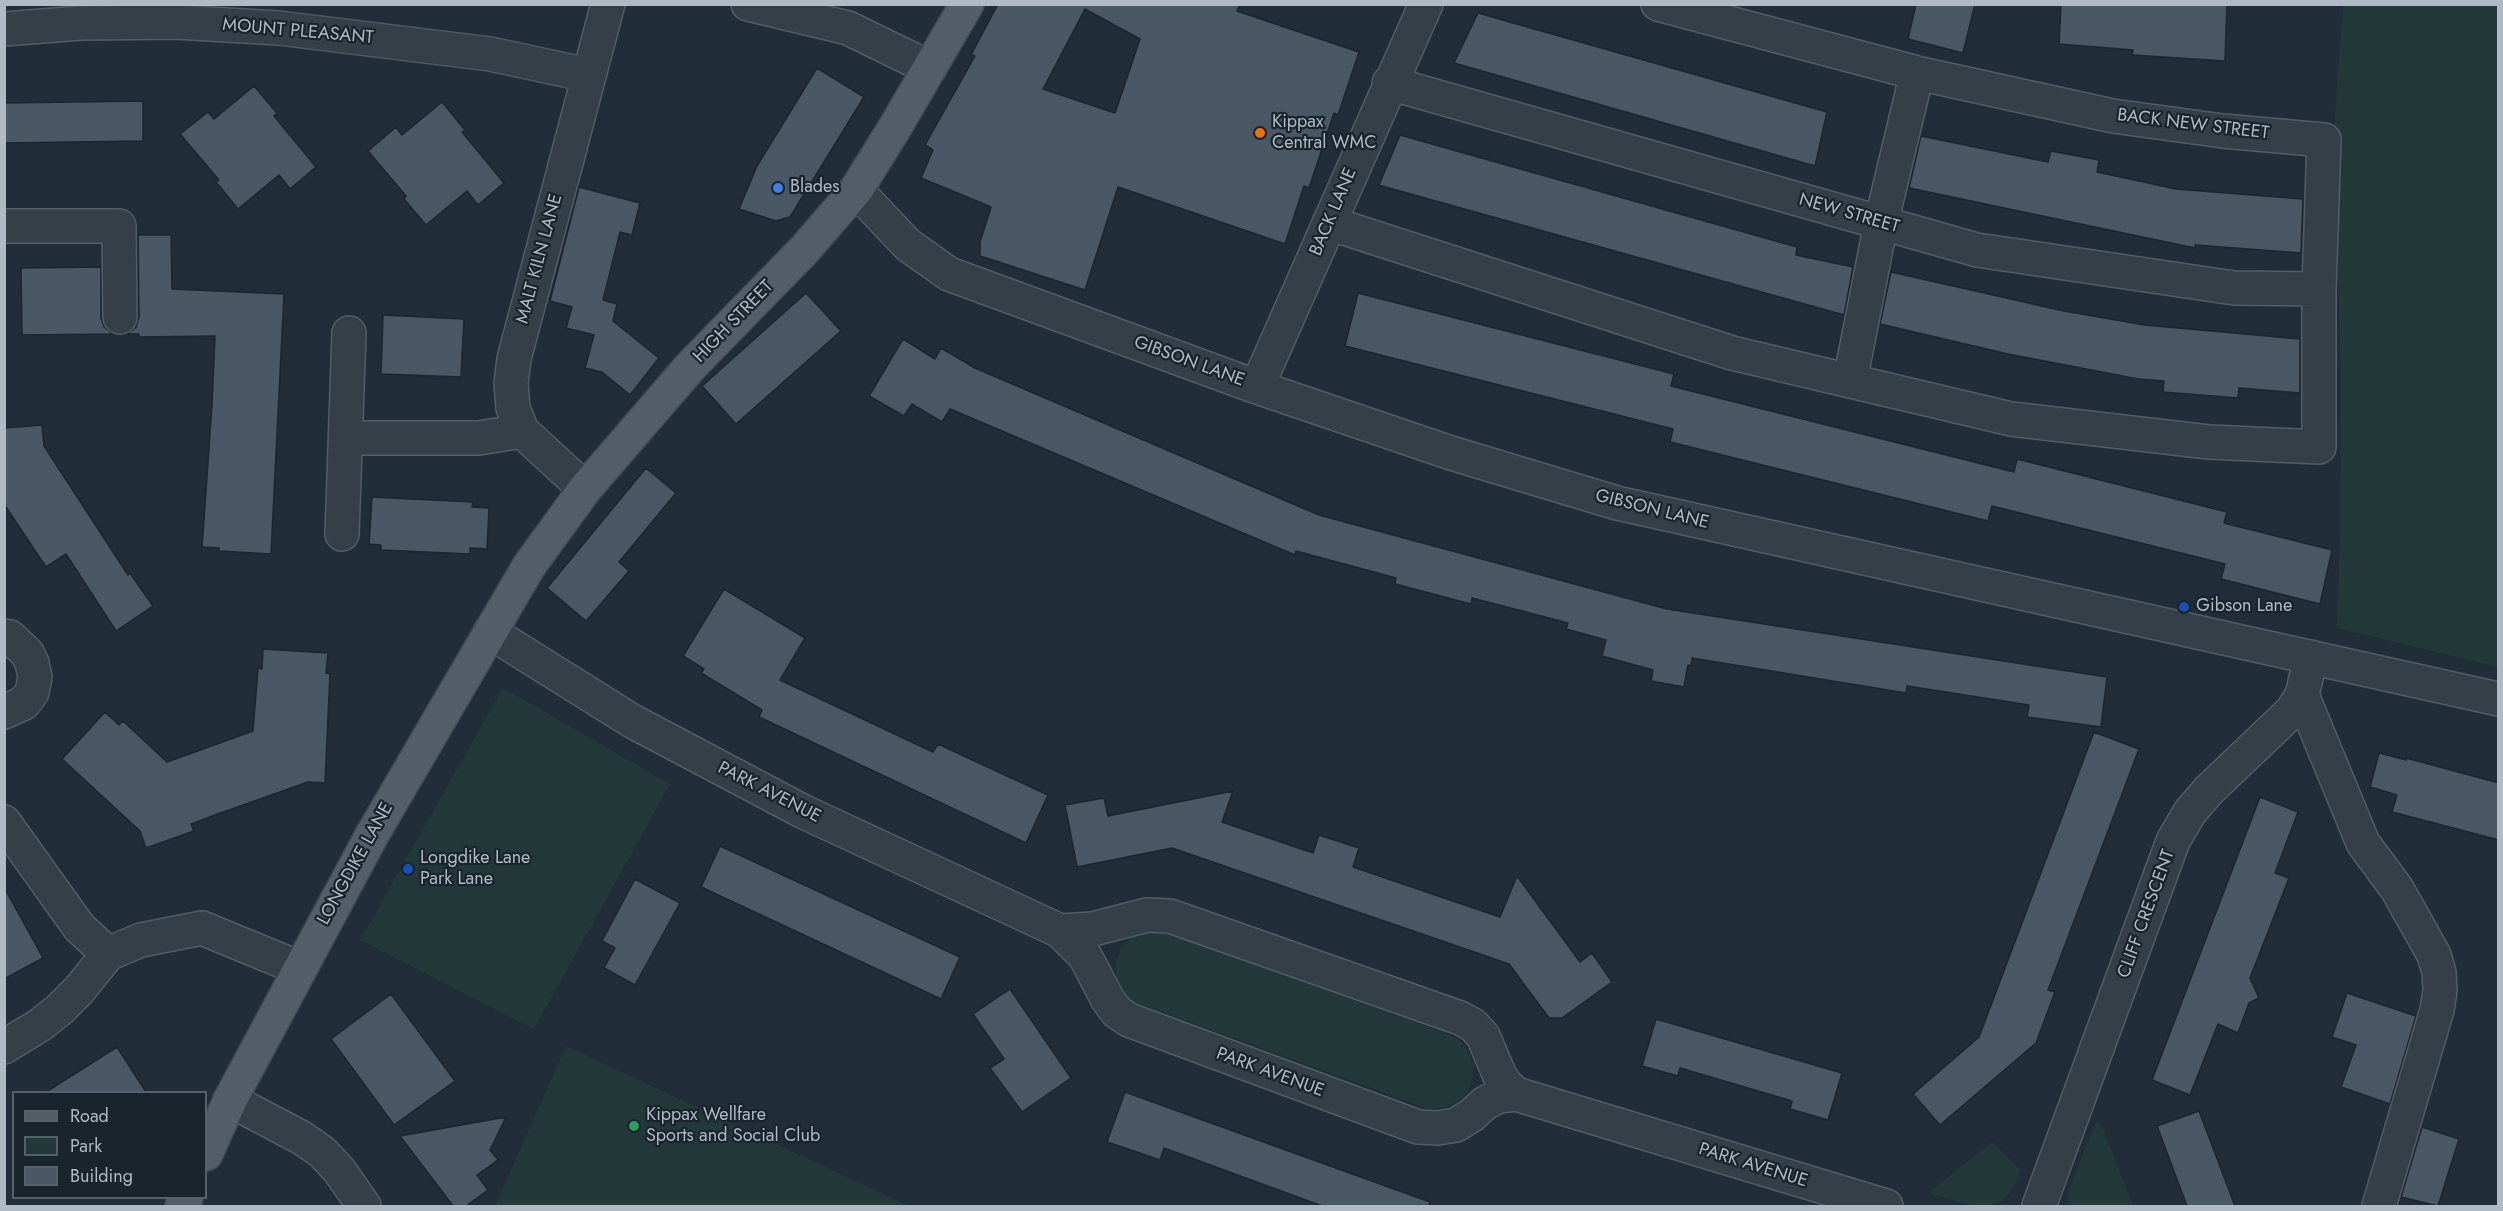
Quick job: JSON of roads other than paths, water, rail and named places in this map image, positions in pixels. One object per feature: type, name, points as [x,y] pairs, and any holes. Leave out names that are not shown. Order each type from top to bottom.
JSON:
[{"type":"main road","name":"HIGH STREET","points":[[489,632],[529,566],[585,489],[690,367],[805,249],[856,190],[967,4]]},
{"type":"main road","name":"LONGDIKE LANE","points":[[207,1152],[230,1100],[299,968],[377,825],[489,632]]},
{"type":"street","name":"MALT KILN LANE","points":[[585,489],[522,431],[513,408],[511,383],[514,359],[608,4]]},
{"type":"street","points":[[748,4],[848,28],[930,68]]},
{"type":"street","name":"BACK LANE","points":[[1257,387],[1389,83],[1426,4]]},
{"type":"street","name":"BACK NEW STREET","points":[[1658,4],[1917,73],[2113,116],[2324,140],[2319,289]]},
{"type":"street","name":"MOUNT PLEASANT","points":[[4,29],[81,23],[175,22],[279,28],[490,54],[588,75]]},
{"type":"street","points":[[1850,381],[1881,223],[1917,73]]},
{"type":"street","name":"NEW STREET","points":[[1389,83],[1989,252],[2234,288],[2319,289]]},
{"type":"street","name":"GIBSON LANE","points":[[856,190],[908,244],[949,274],[1257,387],[1451,453],[1617,503],[2499,699]]},
{"type":"street","points":[[1329,223],[1732,353],[2011,419],[2209,441],[2319,447],[2319,289]]},
{"type":"street","points":[[4,226],[119,226],[120,317]]},
{"type":"street","points":[[342,534],[350,333]]},
{"type":"street","points":[[346,438],[479,438],[522,431]]},
{"type":"street","name":"PARK AVENUE","points":[[489,632],[632,721],[792,806],[1060,931],[1085,956],[1108,1000],[1117,1012],[1129,1020],[1418,1126],[1438,1128],[1456,1125],[1499,1096],[1516,1094],[1886,1206]]},
{"type":"street","points":[[4,636],[9,637],[27,653],[35,677],[32,692],[28,698],[4,712]]},
{"type":"street","name":"CLIFF CRESCENT","points":[[2039,1206],[2174,841],[2190,812],[2209,790],[2292,711],[2302,695],[2311,657]]},
{"type":"street","points":[[2302,695],[2363,843],[2397,889],[2434,955],[2439,972],[2440,991],[2437,1010],[2379,1206]]},
{"type":"street","points":[[4,822],[79,927],[108,954]]},
{"type":"street","name":"PARK AVENUE","points":[[1060,931],[1093,929],[1147,915],[1170,916],[1460,1018],[1473,1025],[1483,1036],[1500,1076],[1516,1094]]},
{"type":"street","points":[[4,1047],[40,1025],[60,1009],[79,990],[108,954],[141,940],[202,928],[299,968]]},
{"type":"street","points":[[230,1100],[302,1138],[322,1152],[339,1170],[364,1206]]},
{"type":"place","name":"Kippax Central WMC","points":[[1260,133]]},
{"type":"place","name":"Blades","points":[[778,188]]},
{"type":"place","name":"Gibson Lane","points":[[2184,607]]},
{"type":"place","name":"Longdike Lane Park Lane","points":[[408,869]]},
{"type":"place","name":"Kippax Wellfare Sports and Social Club","points":[[634,1126]]}]
